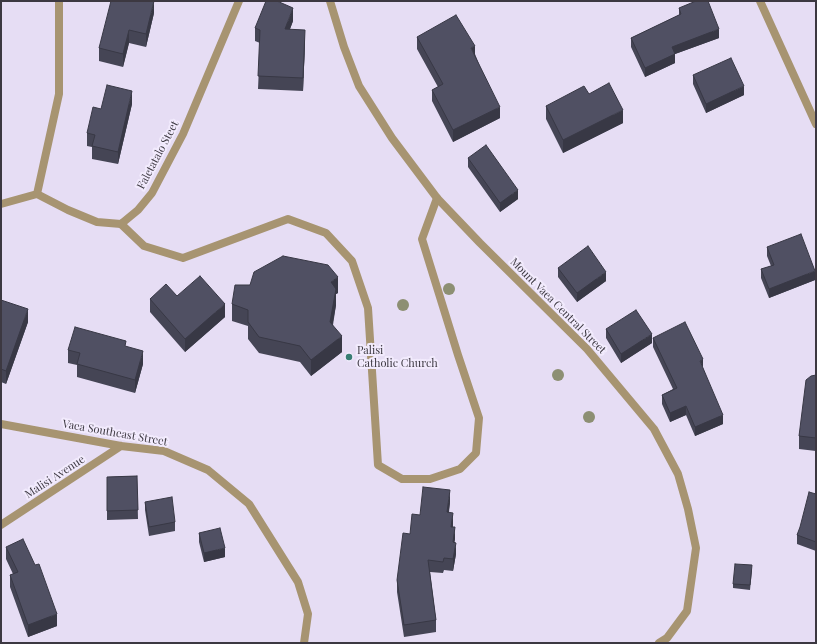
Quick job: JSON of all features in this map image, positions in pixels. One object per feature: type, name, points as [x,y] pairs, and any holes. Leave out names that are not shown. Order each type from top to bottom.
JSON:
[{"type":"street","points":[[37,194],[60,94],[58,1]]},
{"type":"street","name":"Faletatalo Steet","points":[[120,224],[138,210],[156,186],[183,134],[239,1]]},
{"type":"street","name":"Mount Vaea Central Street","points":[[330,1],[344,47],[359,86],[392,138],[437,198],[480,243],[587,349],[654,429],[678,474],[688,509],[696,548],[687,610],[666,638],[659,643]]},
{"type":"street","points":[[760,1],[816,124]]},
{"type":"street","points":[[1,204],[37,194],[68,210],[97,222],[120,224],[144,246],[183,258],[288,219],[326,233],[352,261],[368,308],[378,465],[402,479],[430,479],[460,469],[476,453],[479,418],[422,239],[437,198]]},
{"type":"street","name":"Vaea Southeast Street","points":[[1,424],[121,446],[164,451],[208,470],[249,504],[298,582],[308,614],[304,643]]},
{"type":"street","name":"Malisi Avenue","points":[[1,525],[121,446]]},
{"type":"building","points":[[111,1],[154,1],[146,34],[129,30],[123,54],[99,48]]},
{"type":"building","points":[[266,1],[277,1],[293,8],[285,29],[305,30],[303,78],[258,76],[260,30],[255,28]]},
{"type":"building","points":[[696,1],[708,1],[719,29],[672,47],[675,54],[645,68],[631,38],[681,14],[679,8]]},
{"type":"building","points":[[456,15],[475,46],[471,48],[500,107],[453,130],[432,90],[443,84],[417,37]]},
{"type":"building","points":[[731,58],[744,86],[706,104],[693,75]]},
{"type":"building","points":[[609,83],[623,110],[563,140],[546,106],[584,86],[589,94]]},
{"type":"building","points":[[107,85],[132,91],[118,152],[92,146],[95,135],[87,133],[93,107],[101,109]]},
{"type":"building","points":[[486,145],[518,190],[500,203],[468,158]]},
{"type":"building","points":[[801,234],[815,271],[769,289],[761,269],[774,265],[767,247]]},
{"type":"building","points":[[588,246],[606,272],[577,293],[558,268]]},
{"type":"building","points":[[283,256],[328,265],[338,277],[331,282],[336,289],[330,322],[342,336],[311,360],[300,346],[259,337],[248,322],[248,310],[232,304],[235,285],[250,285],[254,272]]},
{"type":"building","points":[[200,276],[225,304],[185,339],[150,299],[166,284],[177,296]]},
{"type":"building","points":[[1,300],[28,309],[6,371],[1,369]]},
{"type":"building","points":[[636,310],[652,334],[621,354],[606,329]]},
{"type":"building","points":[[685,322],[703,359],[700,361],[723,415],[695,427],[686,406],[670,413],[662,395],[677,388],[653,338]]},
{"type":"building","points":[[75,327],[126,341],[125,346],[143,351],[135,380],[77,364],[80,353],[68,350]]},
{"type":"building","points":[[816,375],[816,438],[799,436],[806,380],[811,376]]},
{"type":"building","points":[[137,476],[138,510],[107,511],[107,477]]},
{"type":"building","points":[[423,487],[450,490],[447,512],[453,513],[451,527],[455,527],[453,542],[456,543],[453,559],[444,558],[443,562],[428,560],[436,620],[404,625],[397,580],[403,533],[410,534],[412,514],[420,515]]},
{"type":"building","points":[[809,492],[816,494],[816,542],[797,535]]},
{"type":"building","points":[[172,497],[175,522],[149,527],[145,502]]},
{"type":"building","points":[[220,528],[225,548],[204,553],[199,533]]},
{"type":"building","points":[[23,539],[35,565],[39,564],[57,614],[28,625],[10,575],[18,572],[6,547]]},
{"type":"building","points":[[735,564],[752,565],[750,585],[733,584]]},
{"type":"place","name":"Palisi Catholic Church","points":[[349,357]]}]
